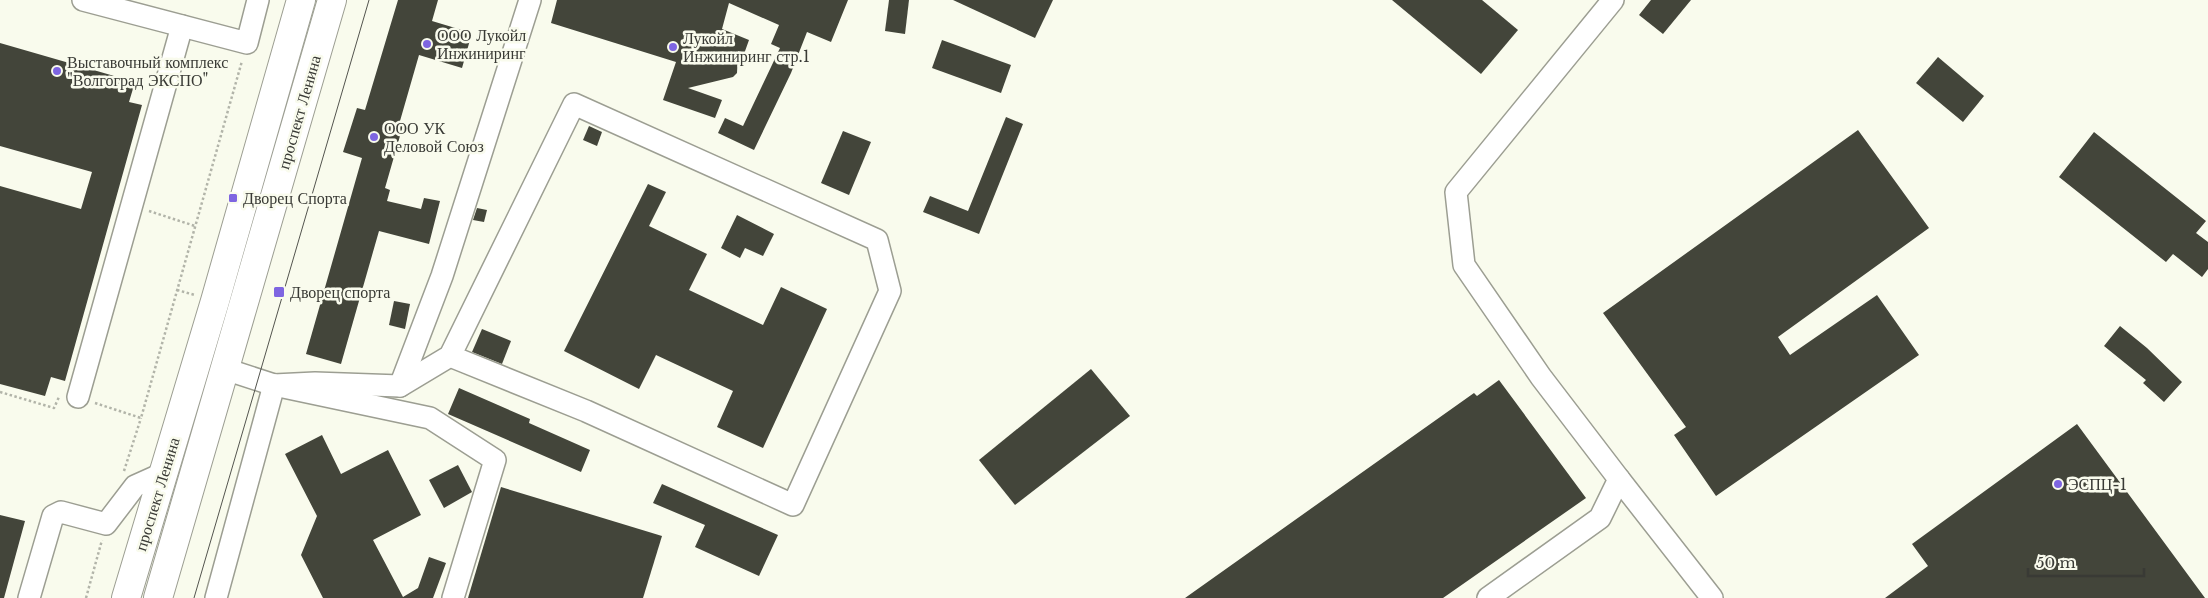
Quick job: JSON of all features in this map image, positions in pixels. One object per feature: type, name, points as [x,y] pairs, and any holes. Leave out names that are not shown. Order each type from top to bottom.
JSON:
[{"type":"main road","name":"проспект Ленина","points":[[126,598],[301,0]]},
{"type":"main road","name":"проспект Ленина","points":[[158,598],[332,0]]},
{"type":"main road","points":[[196,360],[225,369]]},
{"type":"lane","points":[[83,0],[247,43],[258,0]]},
{"type":"lane","points":[[400,386],[445,267],[530,0]]},
{"type":"lane","points":[[1613,0],[1456,192],[1464,265],[1541,377],[1712,598]]},
{"type":"lane","points":[[78,397],[182,26]]},
{"type":"lane","points":[[274,385],[315,383],[400,386],[450,356],[574,104],[877,240],[890,290],[793,505],[586,411],[450,356]]},
{"type":"lane","points":[[225,369],[274,385],[430,418],[495,460],[453,598]]},
{"type":"lane","points":[[216,598],[274,385]]},
{"type":"lane","points":[[29,598],[53,516],[61,512],[106,524],[135,486],[164,473]]},
{"type":"lane","points":[[1488,598],[1600,518],[1619,479]]},
{"type":"path","points":[[0,392],[54,408],[61,392],[142,418],[247,43]]},
{"type":"path","points":[[131,205],[195,226]]},
{"type":"path","points":[[86,598],[106,524]]},
{"type":"building","points":[[398,0],[438,0],[432,21],[472,33],[462,68],[419,55],[400,121],[404,122],[385,188],[390,190],[387,201],[421,209],[424,198],[440,201],[429,244],[379,231],[341,364],[306,354],[362,158],[343,152],[357,108],[365,110]]},
{"type":"building","points":[[557,0],[848,0],[831,42],[807,32],[791,73],[754,150],[718,133],[725,118],[743,126],[780,48],[771,44],[779,25],[729,3],[722,29],[749,40],[744,54],[738,51],[737,73],[733,77],[688,88],[722,100],[715,118],[663,100],[676,62],[551,23]]},
{"type":"building","points":[[889,0],[909,0],[905,34],[885,31]]},
{"type":"building","points":[[953,0],[1053,0],[1035,38]]},
{"type":"building","points":[[1392,0],[1482,0],[1518,30],[1481,74]]},
{"type":"building","points":[[1651,0],[1691,0],[1663,34],[1639,15]]},
{"type":"building","points":[[942,40],[1011,65],[1001,93],[932,68]]},
{"type":"building","points":[[0,43],[135,82],[129,102],[142,105],[65,381],[51,377],[45,396],[0,384],[0,186],[81,209],[92,172],[0,146]]},
{"type":"building","points":[[1938,57],[1984,96],[1963,122],[1916,83]]},
{"type":"building","points":[[1006,117],[1023,124],[979,234],[923,212],[930,196],[968,211]]},
{"type":"building","points":[[589,126],[602,132],[597,146],[583,140]]},
{"type":"building","points":[[1858,130],[1929,228],[1778,337],[1790,355],[1877,295],[1919,355],[1716,496],[1674,435],[1686,427],[1603,313]]},
{"type":"building","points":[[843,131],[871,142],[849,195],[821,183]]},
{"type":"building","points":[[2094,132],[2206,221],[2196,233],[2208,242],[2208,269],[2202,277],[2173,254],[2166,262],[2059,177]]},
{"type":"building","points":[[648,184],[666,192],[649,226],[707,254],[689,290],[763,325],[781,287],[827,309],[763,448],[717,427],[733,391],[656,355],[639,389],[564,351]]},
{"type":"building","points":[[477,208],[487,210],[484,222],[473,220]]},
{"type":"building","points":[[737,215],[774,234],[763,256],[745,248],[740,258],[721,248]]},
{"type":"building","points":[[394,301],[410,304],[405,329],[389,325]]},
{"type":"building","points":[[2120,326],[2147,348],[2182,382],[2164,402],[2143,383],[2146,380],[2104,346]]},
{"type":"building","points":[[482,329],[511,341],[502,364],[472,352]]},
{"type":"building","points":[[1091,369],[1130,416],[1015,505],[979,460]]},
{"type":"building","points":[[1499,380],[1586,498],[1443,598],[1185,598],[1474,393],[1477,396]]},
{"type":"building","points":[[459,388],[530,419],[529,423],[590,450],[581,472],[448,414]]},
{"type":"building","name":"ЭСПЦ-1","points":[[2077,424],[2205,598],[1885,598],[1928,566],[1912,544]]},
{"type":"building","points":[[322,435],[341,474],[388,450],[421,515],[373,540],[403,597],[418,588],[429,557],[446,563],[433,598],[323,598],[301,555],[317,516],[285,454]]},
{"type":"building","points":[[458,465],[472,492],[444,508],[429,480]]},
{"type":"building","points":[[662,484],[778,535],[759,576],[695,547],[705,525],[653,503]]},
{"type":"building","points":[[501,487],[662,536],[643,598],[468,598]]},
{"type":"building","points":[[0,515],[25,521],[4,598],[0,598]]},
{"type":"tram line","points":[[194,598],[369,0]]},
{"type":"place","name":"ООО Лукойл Инжиниринг","points":[[427,44]]},
{"type":"place","name":"Лукойл Инжиниринг стр.1","points":[[673,47]]},
{"type":"place","name":"Выставочный комплекс \"Волгоград ЭКСПО\"","points":[[57,71]]},
{"type":"place","name":"ООО УК Деловой Союз","points":[[374,137]]},
{"type":"place","name":"Дворец Спорта","points":[[233,198]]},
{"type":"place","name":"Дворец спорта","points":[[279,292]]},
{"type":"place","name":"ЭСПЦ-1","points":[[2058,484]]}]
